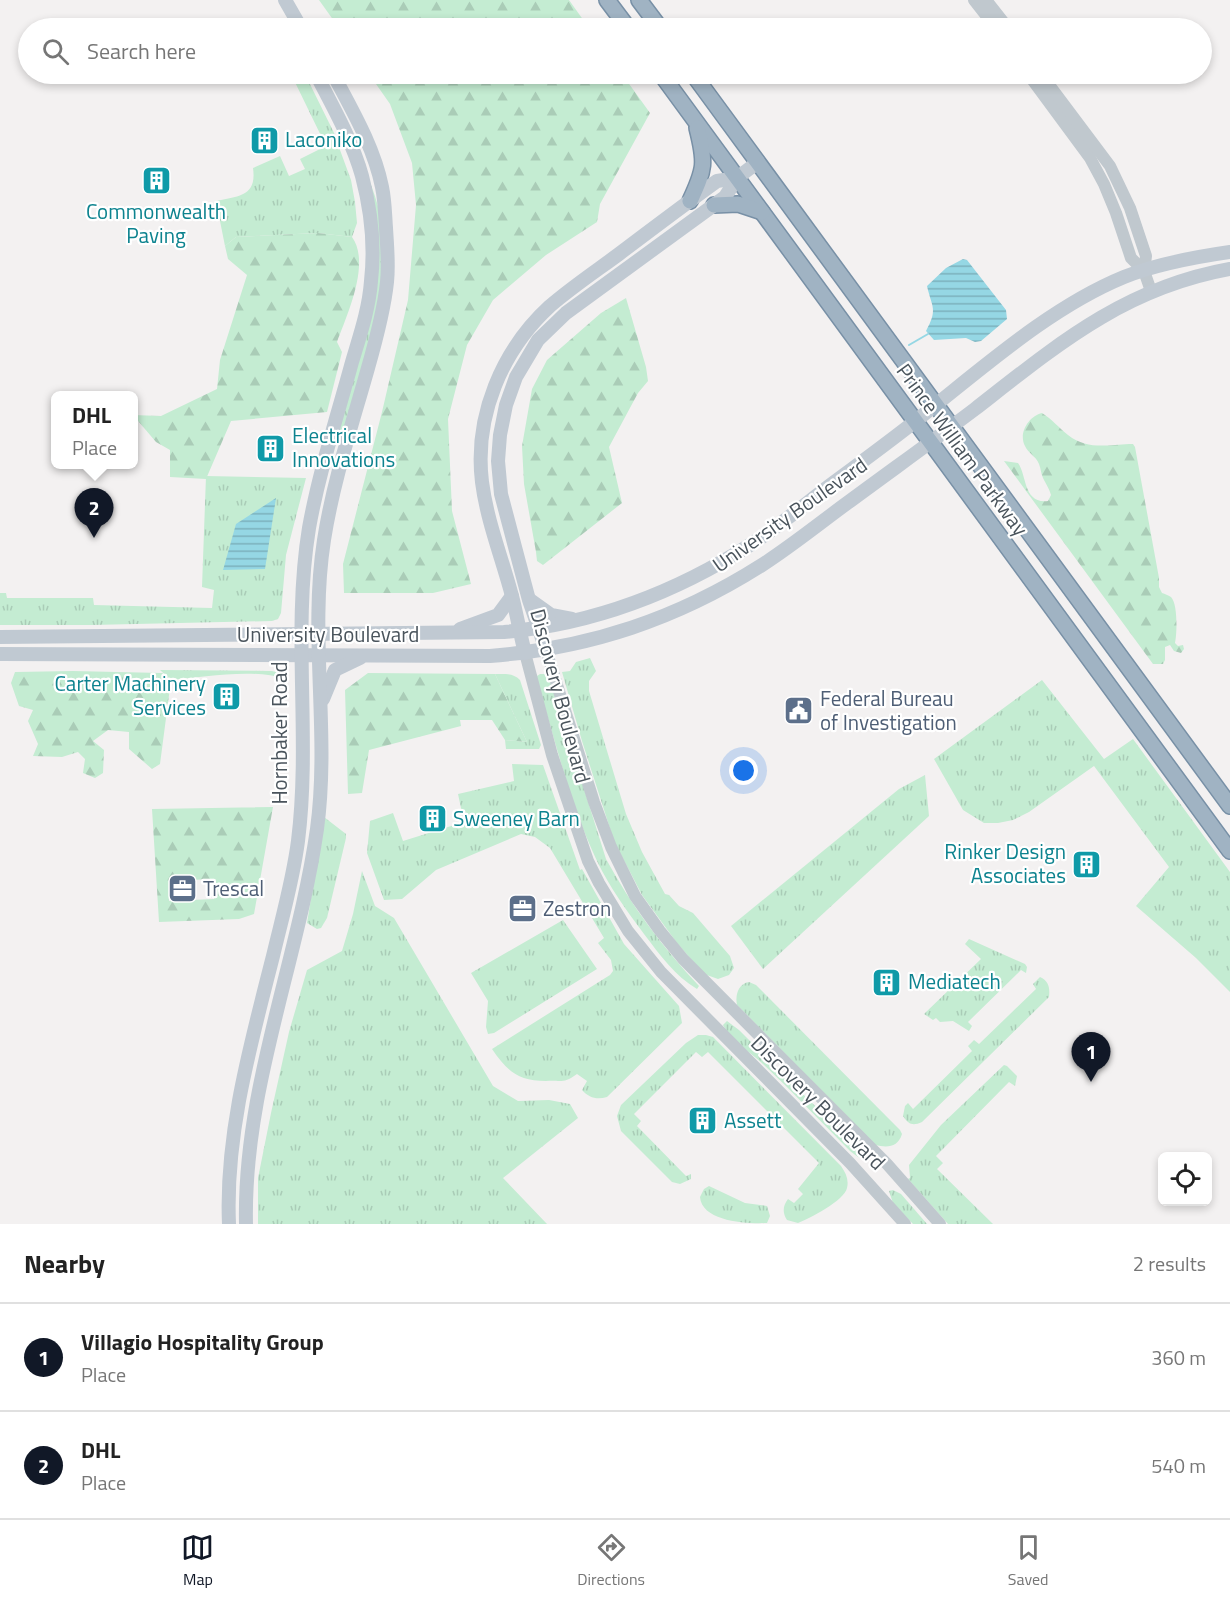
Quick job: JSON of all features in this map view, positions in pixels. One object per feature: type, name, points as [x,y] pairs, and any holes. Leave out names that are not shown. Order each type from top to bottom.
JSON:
[{"type":"highway","points":[[607,0],[620,18]]},
{"type":"highway","points":[[639,0],[652,18]]},
{"type":"highway","name":"Prince William Parkway","points":[[668,84],[1230,851]]},
{"type":"highway","name":"Prince William Parkway","points":[[700,84],[1230,806]]},
{"type":"highway","points":[[690,201],[702,176],[704,160],[695,120]]},
{"type":"highway","points":[[714,205],[738,204],[762,212]]},
{"type":"main road","points":[[285,0],[295,18]]},
{"type":"main road","name":"Hornbaker Road","points":[[229,1224],[231,1158],[240,1097],[291,882],[297,845],[304,752],[301,635],[309,530],[322,469],[366,312],[371,283],[370,211],[362,173],[346,132],[321,84]]},
{"type":"main road","name":"Hornbaker Road","points":[[246,1224],[247,1168],[252,1126],[259,1088],[301,916],[317,827],[320,778],[318,634],[321,559],[328,514],[378,329],[388,279],[382,184],[368,145],[338,84]]},
{"type":"main road","name":"Discovery Boulevard","points":[[546,650],[529,600],[503,507],[498,471],[500,435],[508,398],[523,364],[538,340],[556,321],[580,301],[725,197],[737,178],[758,162]]},
{"type":"main road","name":"Discovery Boulevard","points":[[525,653],[512,596],[491,524],[482,478],[481,452],[484,424],[493,392],[509,356],[533,324],[550,307],[717,181],[737,178]]},
{"type":"main road","name":"University Boulevard","points":[[0,637],[520,631],[580,620],[654,596],[718,564],[754,542],[1005,350],[1096,290],[1144,271],[1230,252]]},
{"type":"main road","name":"University Boulevard","points":[[0,654],[490,656],[546,650],[615,635],[697,603],[771,559],[1107,312],[1151,291],[1185,279],[1230,268]]},
{"type":"main road","points":[[493,392],[508,398]]},
{"type":"main road","points":[[450,633],[498,615],[512,596]]},
{"type":"main road","points":[[529,600],[551,615],[580,620]]},
{"type":"main road","points":[[320,709],[333,672],[366,656]]},
{"type":"street","points":[[974,0],[988,18]]},
{"type":"street","points":[[986,0],[1000,18]]},
{"type":"street","points":[[1035,84],[1090,158],[1116,213],[1131,258],[1144,271],[1151,291]]},
{"type":"street","points":[[1048,84],[1119,180],[1131,208],[1146,256],[1144,271]]},
{"type":"street","name":"Discovery Boulevard","points":[[546,650],[602,825],[622,873],[635,896],[660,932],[683,959],[887,1164],[940,1224]]},
{"type":"street","name":"Discovery Boulevard","points":[[525,653],[552,755],[588,861],[628,932],[661,972],[850,1163],[905,1224]]},
{"type":"green space","points":[[319,0],[569,0],[582,18],[332,18]]},
{"type":"green space","points":[[296,84],[310,84],[339,143],[351,180],[355,202],[357,223],[352,237],[318,233],[236,237],[225,246],[216,201],[245,193],[252,184],[253,168],[280,156],[289,176],[305,169],[300,159],[326,146]]},
{"type":"green space","points":[[376,84],[629,84],[650,113],[600,204],[597,222],[546,255],[493,300],[467,345],[448,419],[452,511],[471,584],[433,593],[344,593],[343,564],[408,300],[416,205],[412,163],[390,104]]},
{"type":"green space","points":[[370,182],[383,233],[383,266],[376,318],[341,444],[338,443],[341,421],[370,315]]},
{"type":"green space","points":[[318,233],[352,237],[357,248],[358,275],[351,304],[337,342],[342,352],[327,412],[231,421],[206,479],[170,477],[170,450],[156,442],[138,421],[138,415],[161,416],[217,389],[220,360],[247,275],[228,259],[225,246],[236,237]]},
{"type":"green space","points":[[626,298],[648,381],[638,393],[609,447],[622,503],[543,565],[537,561],[524,484],[522,446],[532,389],[547,360],[601,313]]},
{"type":"green space","points":[[1042,413],[1068,435],[1082,443],[1097,446],[1133,444],[1135,447],[1159,587],[1162,593],[1171,597],[1173,601],[1176,619],[1175,643],[1178,646],[1183,645],[1184,649],[1181,653],[1174,651],[1170,645],[1165,647],[1163,664],[1153,664],[1004,461],[1018,463],[1030,493],[1040,501],[1048,501],[1051,495],[1039,464],[1023,441],[1024,431],[1029,421]]},
{"type":"green space","points":[[206,476],[306,478],[286,555],[281,613],[278,619],[272,621],[92,625],[0,625],[0,593],[6,593],[7,598],[93,598],[94,605],[212,608],[214,590],[202,587]]},
{"type":"green space","points":[[590,658],[596,671],[589,681],[589,691],[626,814],[642,852],[665,894],[669,895],[679,906],[693,913],[730,956],[734,968],[729,975],[718,979],[704,974],[677,943],[642,895],[614,841],[562,672],[570,671],[576,662]]},
{"type":"green space","points":[[160,670],[272,671],[284,674],[284,679],[259,674],[244,674],[171,680]]},
{"type":"green space","points":[[15,672],[162,673],[171,680],[160,764],[152,769],[129,749],[129,732],[108,730],[93,741],[104,750],[103,773],[95,778],[83,773],[85,759],[78,752],[62,757],[33,756],[38,744],[28,721],[33,710],[19,706],[11,683]]},
{"type":"green space","points":[[368,673],[495,674],[527,742],[505,740],[492,720],[460,720],[461,726],[369,750],[362,793],[348,794],[345,690]]},
{"type":"green space","points":[[495,674],[512,675],[520,680],[541,745],[539,749],[506,749],[505,740],[527,742]]},
{"type":"green space","points":[[540,674],[547,674],[549,677],[606,859],[660,941],[699,986],[697,989],[675,971],[656,950],[607,881],[597,861],[564,772],[537,680]]},
{"type":"green space","points":[[1042,680],[1104,759],[1133,739],[1230,872],[1230,992],[1196,958],[1136,906],[1169,867],[1094,766],[1029,812],[1013,820],[984,823],[963,810],[934,759]]},
{"type":"green space","points":[[512,764],[543,765],[580,870],[582,869],[624,944],[679,1006],[682,1023],[607,1097],[597,1098],[587,1095],[582,1090],[587,1081],[577,1074],[562,1081],[536,1081],[521,1077],[508,1069],[492,1049],[613,971],[611,960],[598,943],[604,938],[550,848],[535,837],[521,834],[436,870],[402,899],[384,900],[367,853],[370,821],[393,813],[403,841],[464,822],[458,794],[514,781]]},
{"type":"green space","points":[[925,775],[929,816],[763,969],[731,926],[899,789]]},
{"type":"green space","points":[[273,807],[254,914],[239,919],[159,922],[152,809]],"holes":[[[213,879],[214,899],[169,901],[169,881]]]},
{"type":"green space","points":[[324,817],[346,834],[346,838],[327,918],[321,928],[317,929],[307,923]]},
{"type":"green space","points":[[362,871],[375,906],[394,918],[493,1086],[518,1101],[549,1100],[570,1104],[578,1118],[503,1178],[547,1224],[258,1224],[258,1178],[289,1032],[307,970],[342,951]]},
{"type":"green space","points":[[563,920],[597,969],[494,1033],[488,1034],[486,1027],[488,1001],[471,973]]},
{"type":"green space","points":[[969,939],[1025,964],[1027,967],[1026,973],[1021,970],[968,1022],[972,1026],[969,1031],[953,1021],[940,1022],[924,1014],[981,959],[965,944]]},
{"type":"green space","points":[[1040,977],[1048,985],[1049,997],[922,1122],[911,1124],[907,1121],[903,1116],[905,1106],[908,1103],[913,1109],[972,1051],[968,1046],[974,1040],[979,1044],[1036,989],[1033,984]]},
{"type":"green space","points":[[749,982],[756,985],[900,1130],[902,1134],[898,1142],[888,1146],[875,1145],[737,1005],[738,990]]},
{"type":"green space","points":[[727,1021],[856,1142],[864,1158],[850,1151],[758,1059],[736,1041],[723,1025]]},
{"type":"green space","points":[[698,1035],[713,1037],[841,1166],[848,1182],[845,1193],[840,1198],[798,1223],[787,1220],[784,1212],[786,1202],[788,1199],[794,1203],[803,1194],[798,1189],[819,1163],[708,1052],[702,1057],[696,1052],[634,1114],[641,1121],[637,1126],[686,1176],[691,1174],[691,1179],[680,1184],[672,1182],[621,1131],[617,1116],[621,1105],[686,1043]]},
{"type":"green space","points":[[1004,1065],[1017,1076],[1015,1086],[1009,1082],[936,1156],[943,1163],[937,1169],[993,1224],[948,1224],[908,1179],[910,1178],[909,1165],[941,1125]]},
{"type":"green space","points":[[709,1186],[745,1203],[767,1206],[770,1216],[767,1223],[727,1220],[709,1212],[700,1197],[704,1189]]},
{"type":"green space","points":[[893,1190],[901,1194],[927,1224],[913,1224],[893,1203],[889,1191]]},
{"type":"water","points":[[963,259],[967,260],[1006,310],[1007,319],[981,341],[975,342],[966,338],[934,340],[926,331],[933,313],[927,286],[946,268]]},
{"type":"water","points":[[276,498],[265,569],[223,570],[236,524]]},
{"type":"waterway","points":[[909,345],[928,334]]},
{"type":"place","name":"Laconiko","points":[[264,140]]},
{"type":"place","name":"Commonwealth Paving","points":[[156,181]]},
{"type":"place","name":"Electrical Innovations","points":[[271,448]]},
{"type":"place","name":"DHL","points":[[94,538]]},
{"type":"place","name":"Carter Machinery Services","points":[[227,696]]},
{"type":"place","name":"Federal Bureau of Investigation","points":[[799,711]]},
{"type":"place","name":"Sweeney Barn","points":[[432,819]]},
{"type":"place","name":"Rinker Design Associates","points":[[1087,864]]},
{"type":"place","name":"Trescal","points":[[182,889]]},
{"type":"place","name":"Zestron","points":[[522,909]]},
{"type":"place","name":"Mediatech","points":[[887,982]]},
{"type":"place","name":"Villagio Hospitality Group","points":[[1091,1082]]},
{"type":"place","name":"Assett","points":[[703,1121]]}]
